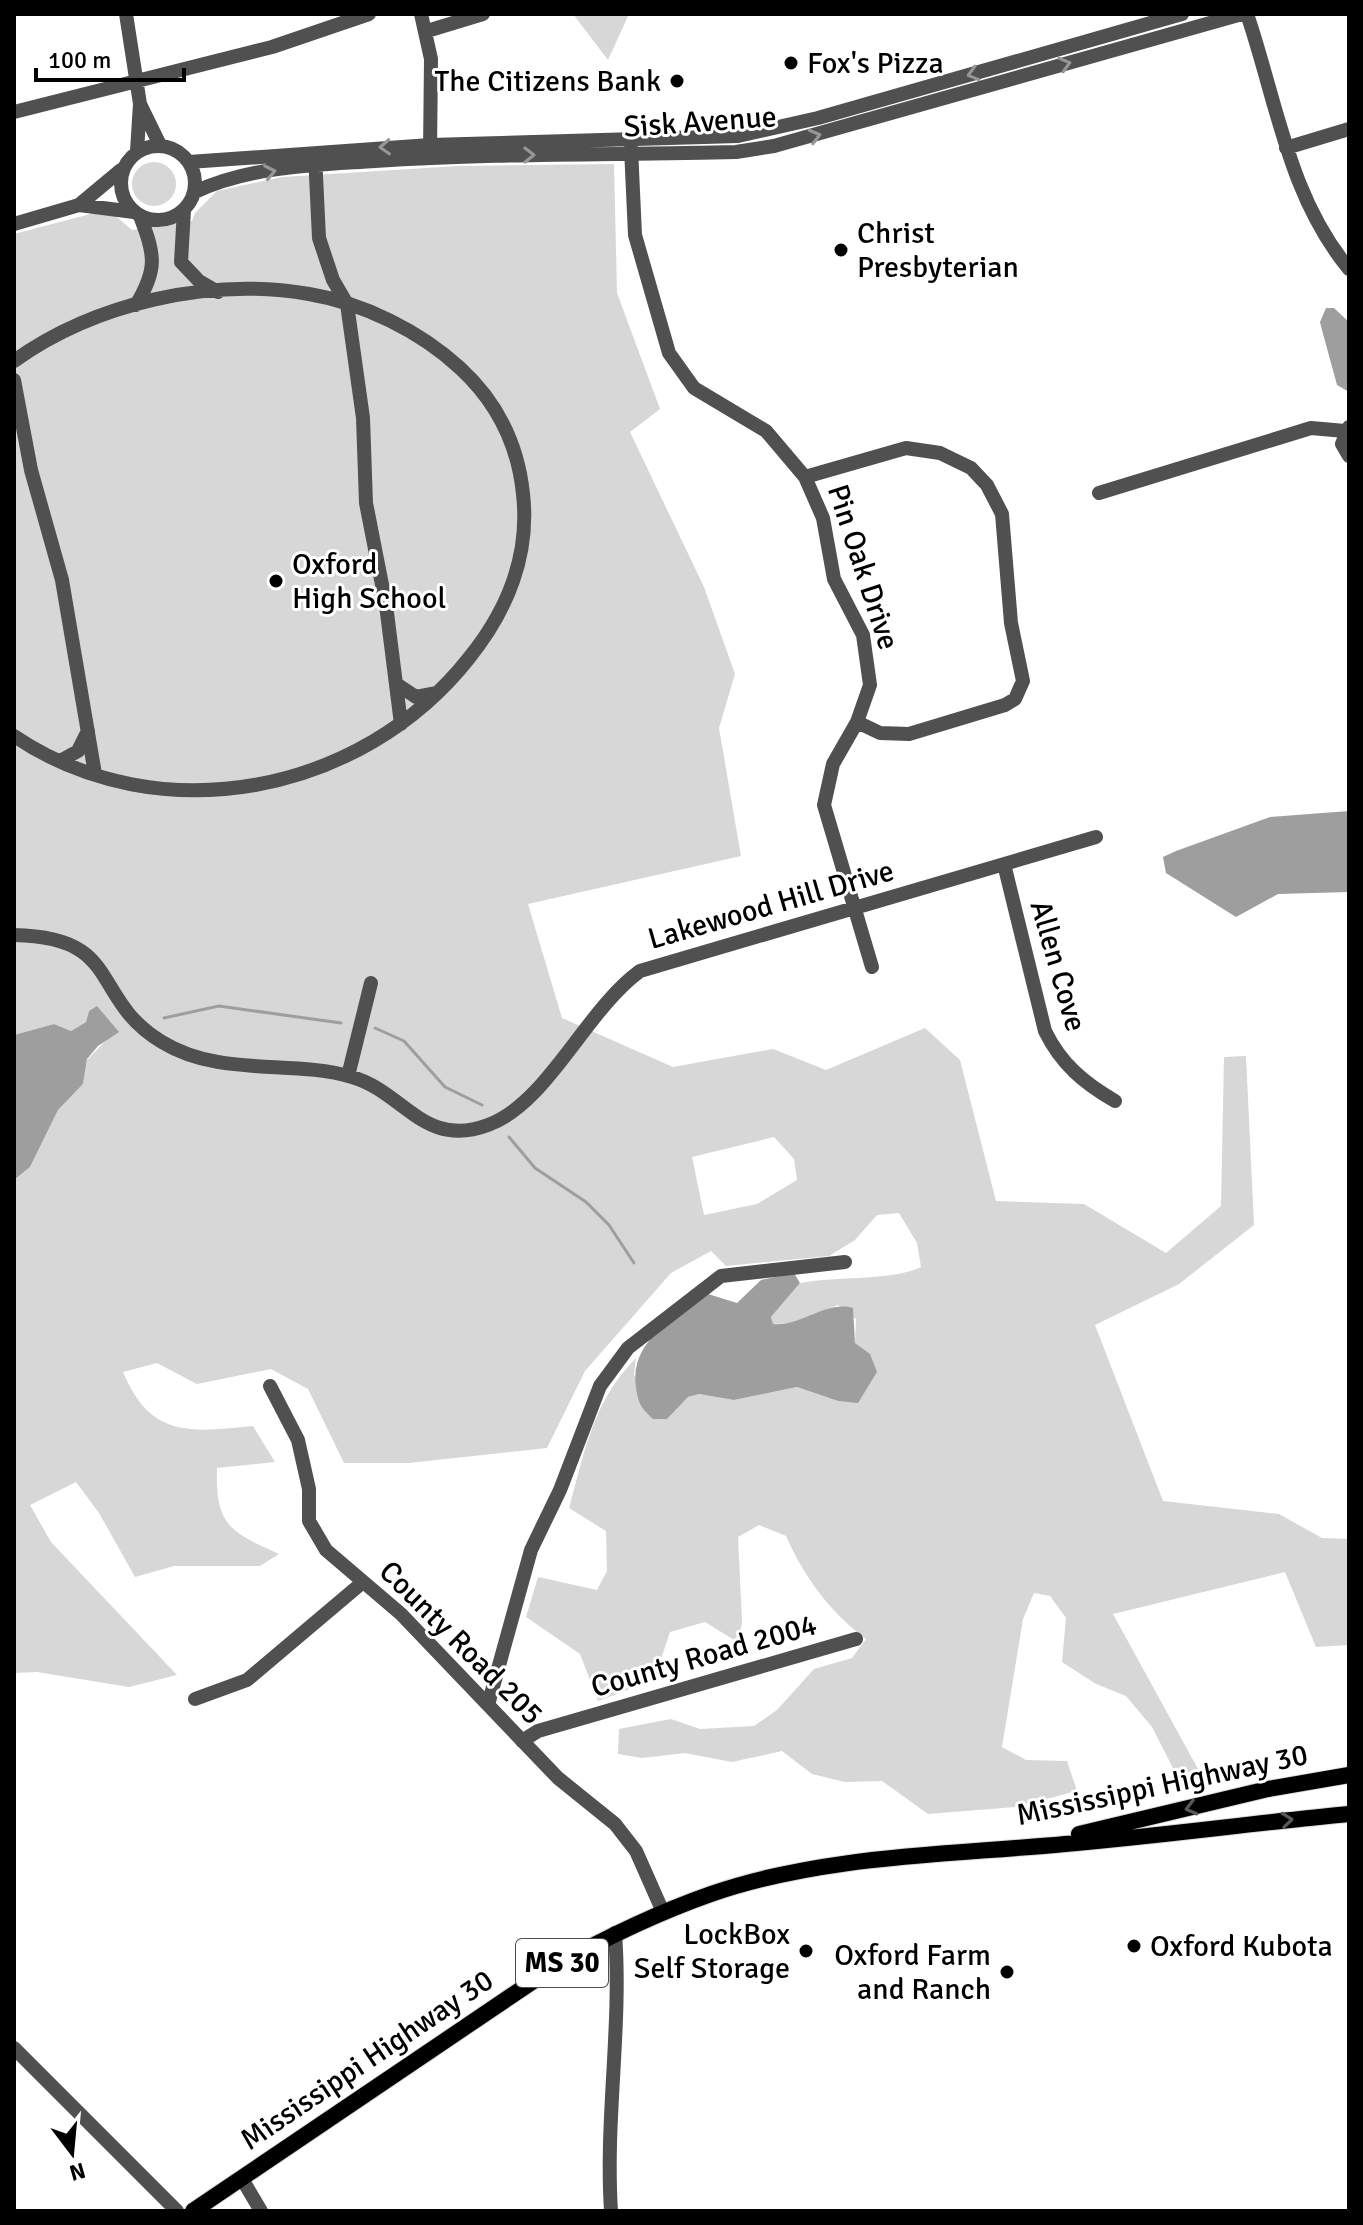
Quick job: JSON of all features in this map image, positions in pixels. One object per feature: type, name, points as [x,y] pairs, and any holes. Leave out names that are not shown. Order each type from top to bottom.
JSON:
[{"type":"main road","name":"Mississippi Highway 30","points":[[987,1849],[1104,1829],[1234,1797],[1349,1775]]},
{"type":"main road","points":[[1234,1797],[1238,1824]]},
{"type":"main road","name":"Mississippi Highway 30","points":[[193,2211],[557,1965],[615,1933],[663,1912],[762,1879],[896,1858],[1120,1839],[1349,1814]]},
{"type":"street","points":[[126,14],[140,104],[137,151]]},
{"type":"street","points":[[14,112],[272,47],[369,14]]},
{"type":"street","points":[[421,14],[431,59],[430,151]]},
{"type":"street","points":[[427,31],[483,14]]},
{"type":"street","name":"Sisk Avenue","points":[[189,162],[631,146],[738,136],[777,128],[1182,14]]},
{"type":"street","points":[[1244,14],[1286,148],[1317,225],[1349,269]]},
{"type":"street","name":"Sisk Avenue","points":[[631,146],[736,152],[774,146],[1244,14]]},
{"type":"street","points":[[140,104],[160,145]]},
{"type":"street","points":[[1286,148],[1349,129]]},
{"type":"street","points":[[14,224],[79,205],[105,187],[137,151],[160,145],[177,150],[194,171],[195,192],[184,210],[180,279],[184,295]]},
{"type":"street","name":"Pin Oak Drive","points":[[631,146],[635,235],[669,353],[694,388],[766,431],[805,477],[823,518],[834,579],[861,631],[869,661],[870,685],[857,722],[833,764],[824,805],[872,967]]},
{"type":"street","points":[[316,158],[319,238],[333,280],[347,304],[363,418],[366,503],[398,685],[401,724]]},
{"type":"street","name":"Sisk Avenue","points":[[195,192],[212,183],[316,158]]},
{"type":"street","points":[[124,166],[121,191],[138,214],[165,298]]},
{"type":"street","points":[[79,205],[163,220],[184,210]]},
{"type":"street","points":[[136,305],[152,279],[154,258]]},
{"type":"street","points":[[181,262],[199,281],[218,292]]},
{"type":"street","points":[[14,361],[69,329],[165,298],[271,289],[323,296],[347,304],[442,350],[491,398],[521,472],[523,542],[505,605],[486,637],[438,693],[401,724],[340,760],[263,785],[182,791],[140,786],[95,774],[60,761],[14,736]]},
{"type":"street","points":[[14,380],[31,470],[62,580],[95,774]]},
{"type":"street","points":[[1099,493],[1311,428],[1347,429],[1342,444],[1349,456]]},
{"type":"street","points":[[805,477],[906,448],[932,451],[956,458],[971,468],[987,485],[1002,514],[1011,623],[1023,681],[1021,691],[1005,705],[909,734],[880,733],[857,722]]},
{"type":"street","points":[[398,685],[416,697],[438,693]]},
{"type":"street","points":[[60,761],[78,751],[88,731]]},
{"type":"street","name":"Lakewood Hill Drive","points":[[14,935],[44,936],[76,945],[99,966],[116,998],[136,1022],[179,1051],[228,1064],[348,1076],[369,1083],[417,1119],[440,1130],[465,1131],[488,1125],[529,1099],[616,989],[640,971],[1096,837]]},
{"type":"street","name":"Allen Cove","points":[[1004,864],[1045,1031],[1056,1053],[1075,1074],[1115,1101]]},
{"type":"street","points":[[348,1076],[371,983]]},
{"type":"street","points":[[488,1705],[531,1550],[560,1490],[600,1386],[628,1348],[721,1276],[845,1262]]},
{"type":"street","name":"County Road 205","points":[[270,1386],[298,1440],[306,1466],[309,1521],[326,1550],[401,1614],[558,1778],[628,1838],[663,1912]]},
{"type":"street","points":[[195,1699],[247,1680],[363,1582]]},
{"type":"street","name":"County Road 2004","points":[[522,1741],[538,1731],[856,1639]]},
{"type":"street","points":[[611,2211],[609,2169],[616,2033],[615,1933]]},
{"type":"street","points":[[14,2048],[90,2120],[177,2211]]},
{"type":"street","points":[[242,2179],[261,2211]]},
{"type":"shaded area","points":[[573,14],[629,14],[608,60]]},
{"type":"shaded area","points":[[154,162],[170,168],[176,184],[170,200],[154,206],[138,200],[132,184],[138,168]]},
{"type":"shaded area","points":[[614,164],[617,293],[660,409],[630,432],[704,587],[735,674],[719,728],[741,856],[528,904],[562,1018],[673,1067],[773,1049],[826,1070],[925,1028],[960,1060],[996,1201],[1084,1204],[1166,1253],[1221,1206],[1224,1057],[1246,1056],[1254,1225],[1179,1284],[1095,1325],[1163,1501],[1279,1514],[1322,1538],[1349,1539],[1349,1645],[1316,1647],[1285,1572],[1113,1614],[1198,1769],[1177,1776],[1152,1727],[1126,1696],[1096,1684],[1062,1662],[1066,1618],[1050,1596],[1034,1593],[1023,1619],[1002,1747],[1026,1760],[1067,1761],[1077,1791],[1015,1807],[928,1814],[882,1781],[845,1782],[812,1774],[782,1751],[732,1762],[685,1753],[642,1758],[618,1754],[619,1729],[671,1719],[700,1729],[754,1726],[777,1710],[814,1669],[852,1658],[866,1639],[819,1593],[786,1536],[759,1525],[738,1537],[742,1621],[739,1643],[705,1622],[670,1632],[654,1680],[598,1701],[580,1654],[526,1617],[538,1577],[597,1590],[607,1571],[606,1531],[569,1508],[600,1409],[621,1374],[636,1358],[634,1375],[667,1419],[688,1397],[699,1394],[734,1400],[797,1387],[838,1401],[858,1402],[862,1350],[855,1343],[856,1319],[838,1305],[797,1323],[773,1324],[771,1317],[800,1283],[895,1274],[921,1267],[917,1243],[899,1213],[877,1215],[855,1240],[829,1256],[726,1266],[711,1251],[671,1273],[585,1371],[547,1448],[409,1463],[344,1463],[308,1389],[271,1369],[197,1384],[157,1363],[123,1372],[146,1410],[160,1420],[192,1429],[253,1426],[275,1462],[217,1468],[219,1502],[229,1524],[237,1532],[279,1554],[260,1566],[174,1566],[135,1577],[99,1513],[76,1482],[30,1505],[51,1542],[177,1675],[129,1687],[37,1672],[14,1673],[14,1180],[30,1167],[58,1110],[83,1084],[87,1060],[109,1037],[89,1011],[86,1022],[71,1031],[54,1024],[14,1035],[14,234],[98,212],[112,213],[132,230],[192,221],[195,213],[217,191],[282,177],[458,166]],"holes":[[[774,1137],[794,1159],[797,1180],[757,1204],[704,1215],[692,1157]]]},
{"type":"shaded area","points":[[1326,308],[1334,308],[1349,322],[1349,392],[1337,385],[1320,322]]},
{"type":"shaded area","points":[[1349,811],[1349,892],[1278,894],[1236,917],[1166,873],[1163,857],[1270,817]]},
{"type":"shaded area","points":[[97,1006],[119,1032],[98,1046],[87,1059],[83,1084],[58,1110],[30,1167],[14,1180],[14,1035],[54,1024],[71,1031],[86,1022],[89,1011]]},
{"type":"shaded area","points":[[794,1273],[800,1283],[771,1317],[773,1324],[794,1322],[833,1308],[853,1308],[855,1343],[870,1354],[877,1372],[858,1403],[838,1401],[797,1387],[734,1400],[699,1394],[688,1397],[667,1419],[653,1419],[638,1397],[636,1371],[647,1343],[657,1332],[708,1294],[737,1303],[761,1280]]},
{"type":"waterway","points":[[164,1018],[219,1006],[341,1023]]},
{"type":"waterway","points":[[375,1028],[404,1041],[445,1087],[482,1105]]},
{"type":"waterway","points":[[509,1137],[535,1168],[586,1202],[609,1225],[634,1263]]},
{"type":"place","name":"Fox's Pizza","points":[[791,63]]},
{"type":"place","name":"The Citizens Bank","points":[[677,81]]},
{"type":"place","name":"Christ Presbyterian","points":[[841,250]]},
{"type":"place","name":"Oxford High School","points":[[276,581]]},
{"type":"place","name":"Oxford Kubota","points":[[1134,1946]]},
{"type":"place","name":"LockBox Self Storage","points":[[806,1951]]},
{"type":"place","name":"Oxford Farm and Ranch","points":[[1007,1972]]}]
